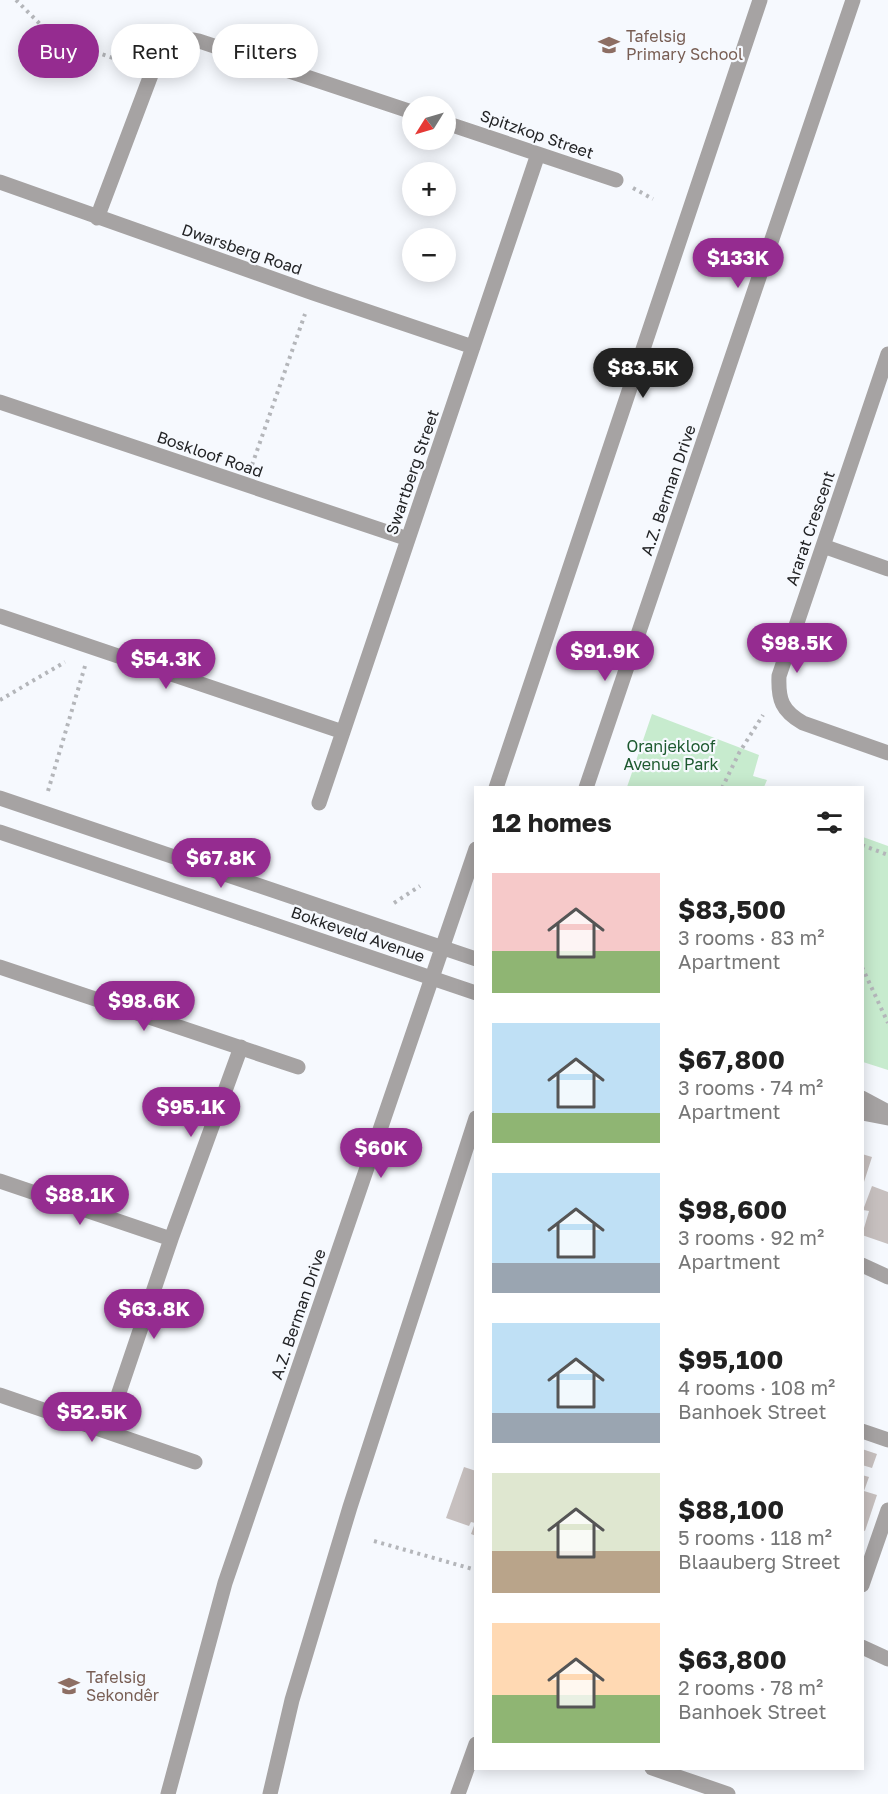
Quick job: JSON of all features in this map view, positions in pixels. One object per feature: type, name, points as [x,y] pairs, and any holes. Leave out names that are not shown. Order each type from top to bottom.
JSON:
[{"type":"street","points":[[497,786],[760,0]]},
{"type":"street","name":"A.Z. Berman Drive","points":[[587,786],[853,0]]},
{"type":"street","points":[[200,40],[402,109]]},
{"type":"street","points":[[97,218],[151,78]]},
{"type":"street","name":"Spitzkop Street","points":[[456,126],[616,180]]},
{"type":"street","name":"Swartberg Street","points":[[320,803],[538,154]]},
{"type":"street","name":"Dwarsberg Road","points":[[0,182],[97,218],[473,347]]},
{"type":"street","name":"Ararat Crescent","points":[[778,692],[779,676],[823,546],[883,389],[888,354]]},
{"type":"street","name":"Boskloof Road","points":[[0,402],[408,539]]},
{"type":"street","points":[[823,546],[888,569]]},
{"type":"street","points":[[0,616],[343,732]]},
{"type":"street","points":[[778,692],[782,704],[791,716],[803,723],[888,753]]},
{"type":"street","name":"Bokkeveld Avenue","points":[[0,798],[474,958]]},
{"type":"street","name":"Bokkeveld Avenue","points":[[0,832],[474,992]]},
{"type":"street","name":"A.Z. Berman Drive","points":[[168,1794],[225,1583],[474,855]]},
{"type":"street","points":[[0,967],[298,1068]]},
{"type":"street","points":[[106,1431],[171,1239],[241,1047]]},
{"type":"street","points":[[864,1099],[888,1112]]},
{"type":"street","points":[[864,1113],[888,1118]]},
{"type":"street","points":[[270,1794],[292,1700],[350,1507],[474,1124]]},
{"type":"street","points":[[0,1181],[171,1239]]},
{"type":"street","points":[[864,1266],[888,1277]]},
{"type":"street","points":[[0,1395],[195,1462]]},
{"type":"street","points":[[864,1432],[888,1440]]},
{"type":"street","points":[[864,1579],[888,1510]]},
{"type":"street","points":[[864,1648],[888,1659]]},
{"type":"street","points":[[458,1794],[474,1750]]},
{"type":"street","points":[[658,1770],[728,1794]]},
{"type":"path","points":[[16,0],[54,38],[111,57]]},
{"type":"path","points":[[245,485],[312,293]]},
{"type":"path","points":[[0,700],[91,647]]},
{"type":"path","points":[[42,812],[91,647]]},
{"type":"path","points":[[723,786],[739,753],[778,692]]},
{"type":"path","points":[[864,846],[888,855]]},
{"type":"path","points":[[394,903],[420,886]]},
{"type":"path","points":[[864,971],[888,1023]]},
{"type":"path","points":[[374,1541],[474,1569]]},
{"type":"green space","name":"Oranjekloof Avenue Park","points":[[652,714],[759,755],[753,776],[767,780],[764,786],[627,786]]},
{"type":"green space","points":[[864,837],[888,846],[888,1070],[864,1062]]},
{"type":"building","points":[[864,1155],[872,1157],[864,1182]]},
{"type":"building","points":[[872,1186],[888,1192],[888,1244],[864,1236],[869,1211],[864,1210]]},
{"type":"building","points":[[864,1450],[877,1454],[872,1468],[864,1466]]},
{"type":"building","points":[[464,1467],[474,1470],[474,1523],[471,1522],[469,1526],[446,1518]]},
{"type":"building","points":[[864,1476],[869,1477],[864,1491]]},
{"type":"building","points":[[864,1491],[877,1495],[864,1531]]},
{"type":"place","name":"Tafelsig Primary School","points":[[609,45]]},
{"type":"place","name":"Tafelsig Sekondêr","points":[[69,1686]]}]
